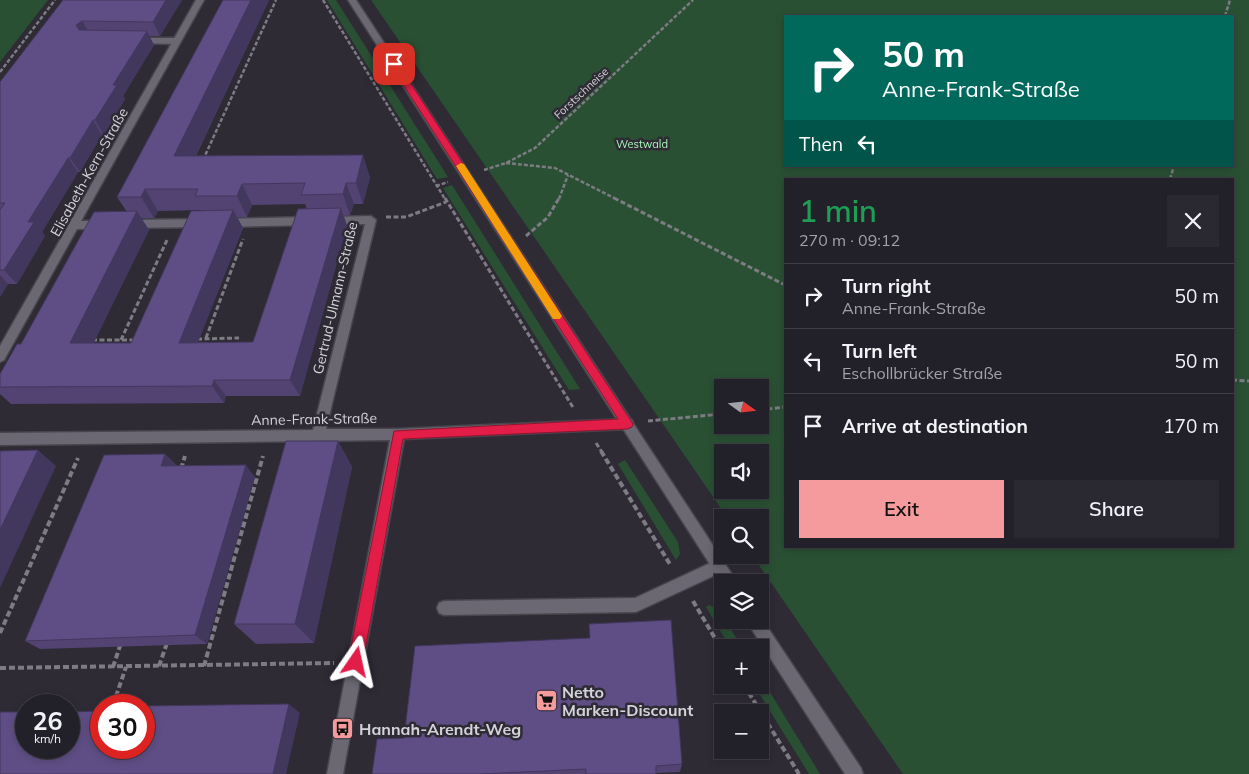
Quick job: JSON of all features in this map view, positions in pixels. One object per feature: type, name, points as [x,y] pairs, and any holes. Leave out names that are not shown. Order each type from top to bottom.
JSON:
[{"type":"street","name":"Elisabeth-Kern-Straße","points":[[0,357],[200,0]]},
{"type":"street","points":[[352,0],[724,574]]},
{"type":"street","points":[[129,40],[177,41]]},
{"type":"street","name":"Gertrud-Ulmann-Straße","points":[[74,225],[371,220],[318,435]]},
{"type":"street","name":"Anne-Frank-Straße","points":[[0,439],[398,434],[627,424]]},
{"type":"street","points":[[335,774],[398,434]]},
{"type":"street","points":[[444,608],[636,605],[719,566]]},
{"type":"street","points":[[760,629],[855,774]]},
{"type":"path","points":[[0,72],[55,0]]},
{"type":"path","points":[[203,161],[276,0]]},
{"type":"path","points":[[324,0],[436,186]]},
{"type":"path","name":"Forstschneise","points":[[467,176],[506,163],[535,148],[693,0]]},
{"type":"path","points":[[1225,15],[1230,0]]},
{"type":"path","points":[[506,163],[555,168],[784,284]]},
{"type":"path","points":[[510,245],[538,229],[560,200],[568,175]]},
{"type":"path","points":[[371,220],[406,217],[446,202]]},
{"type":"path","points":[[206,339],[250,222]]},
{"type":"path","points":[[121,340],[174,224]]},
{"type":"path","points":[[196,339],[239,338]]},
{"type":"path","points":[[84,340],[140,340]]},
{"type":"path","points":[[1234,380],[1249,381]]},
{"type":"path","points":[[769,409],[784,408]]},
{"type":"path","points":[[627,424],[714,415]]},
{"type":"path","points":[[204,666],[269,436]]},
{"type":"path","points":[[179,474],[192,437]]},
{"type":"path","points":[[0,633],[88,438]]},
{"type":"path","points":[[112,668],[122,640]]},
{"type":"path","points":[[159,666],[167,643]]},
{"type":"path","points":[[0,668],[112,668],[356,662]]},
{"type":"path","points":[[117,694],[126,667]]},
{"type":"path","points":[[750,694],[799,774]]},
{"type":"green space","points":[[48,0],[0,62],[0,1]]},
{"type":"green space","points":[[327,0],[336,0],[448,177],[437,179]]},
{"type":"green space","name":"Westwald","points":[[371,0],[1249,0],[1249,774],[903,774],[769,580],[769,574],[765,574],[758,564],[769,564],[769,509],[721,509],[715,499],[769,499],[769,444],[714,444],[714,498]]},
{"type":"green space","points":[[452,185],[580,389],[569,390],[443,188]]},
{"type":"green space","points":[[625,460],[678,542],[680,554],[676,560],[618,464]]},
{"type":"green space","points":[[709,605],[714,608],[714,620],[706,607]]},
{"type":"green space","points":[[719,629],[731,629],[737,639],[725,639]]},
{"type":"green space","points":[[769,691],[820,774],[809,774],[769,709],[769,704],[766,704],[760,694],[769,694]]},
{"type":"building","points":[[63,0],[166,0],[153,22],[82,21],[76,25],[79,30],[147,31],[113,85],[117,85],[28,222],[34,222],[4,270],[0,270],[0,210],[5,203],[0,203],[0,82]]},
{"type":"building","points":[[223,0],[251,0],[174,156],[363,155],[356,183],[346,183],[343,194],[301,195],[305,183],[242,184],[237,196],[195,196],[198,189],[145,189],[141,197],[117,197]]},
{"type":"building","points":[[341,208],[290,380],[214,380],[212,386],[0,387],[0,374],[17,344],[21,344],[94,212],[137,211],[70,343],[131,343],[191,211],[233,210],[179,343],[253,342],[298,209]]},
{"type":"building","points":[[286,441],[338,441],[295,624],[234,624]]},
{"type":"building","points":[[38,450],[0,530],[0,451]]},
{"type":"building","points":[[165,454],[161,466],[246,465],[195,635],[25,641],[104,455]]},
{"type":"building","name":"Netto Marken-Discount","points":[[671,620],[682,764],[656,766],[656,774],[586,774],[586,769],[480,774],[372,774],[377,739],[404,738],[415,646],[590,638],[589,624]]},
{"type":"building","points":[[289,704],[273,774],[0,774],[0,712],[15,712],[15,759],[80,759],[80,712],[90,711],[90,759],[155,759],[155,706]]},
{"type":"slow traffic","points":[[461,166],[556,316]]},
{"type":"place","name":"Netto Marken-Discount","points":[[546,701]]},
{"type":"place","name":"Hannah-Arendt-Weg","points":[[343,729]]},
{"type":"route","points":[[356,662],[398,434],[585,424],[627,424],[394,64]]}]
